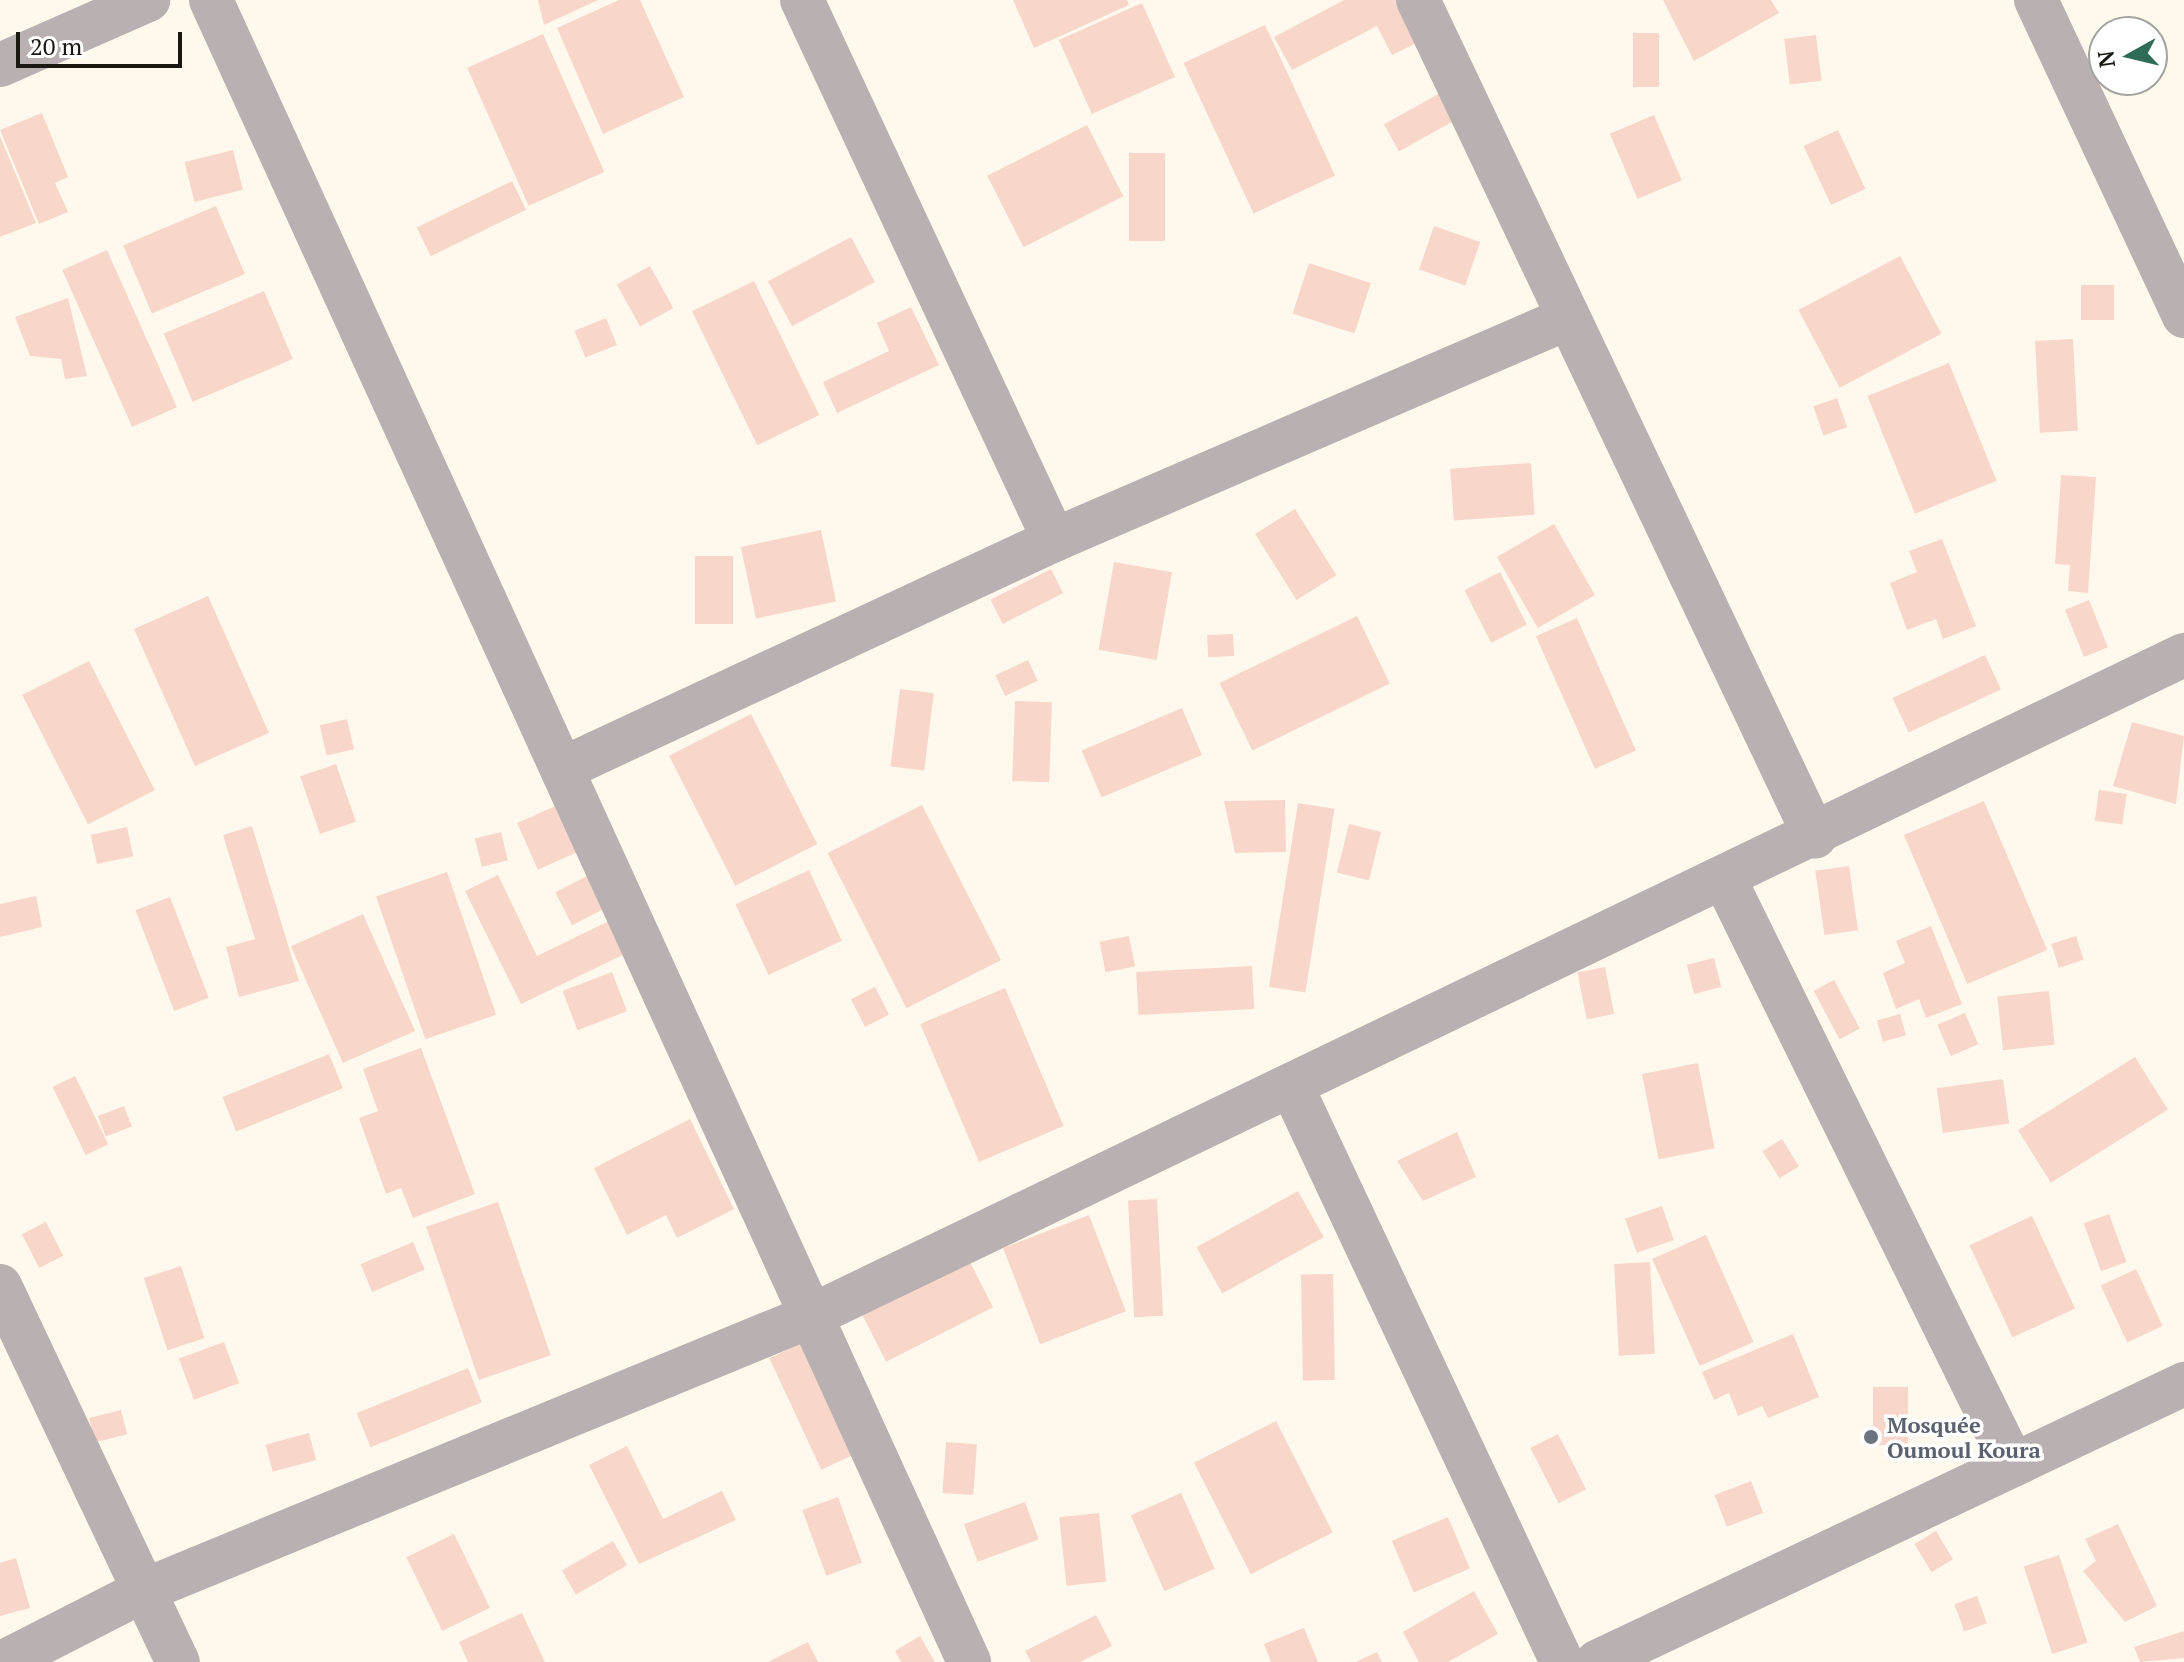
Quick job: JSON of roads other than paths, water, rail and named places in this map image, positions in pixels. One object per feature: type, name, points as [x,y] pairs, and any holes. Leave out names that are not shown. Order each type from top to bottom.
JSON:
[{"type":"street","points":[[0,65],[148,0]]},
{"type":"street","points":[[211,0],[969,1662]]},
{"type":"street","points":[[802,0],[1054,540]]},
{"type":"street","points":[[1418,0],[1815,837]]},
{"type":"street","points":[[2036,0],[2184,316]]},
{"type":"street","points":[[562,769],[1054,540],[1568,318]]},
{"type":"street","points":[[4,1662],[145,1590],[811,1316],[1815,837],[2184,655]]},
{"type":"street","points":[[1725,880],[2013,1465]]},
{"type":"street","points":[[1292,1087],[1562,1662]]},
{"type":"street","points":[[0,1286],[178,1662]]},
{"type":"street","points":[[1597,1662],[2184,1384]]},
{"type":"place","name":"Mosquée Oumoul Koura","points":[[1871,1437]]}]
